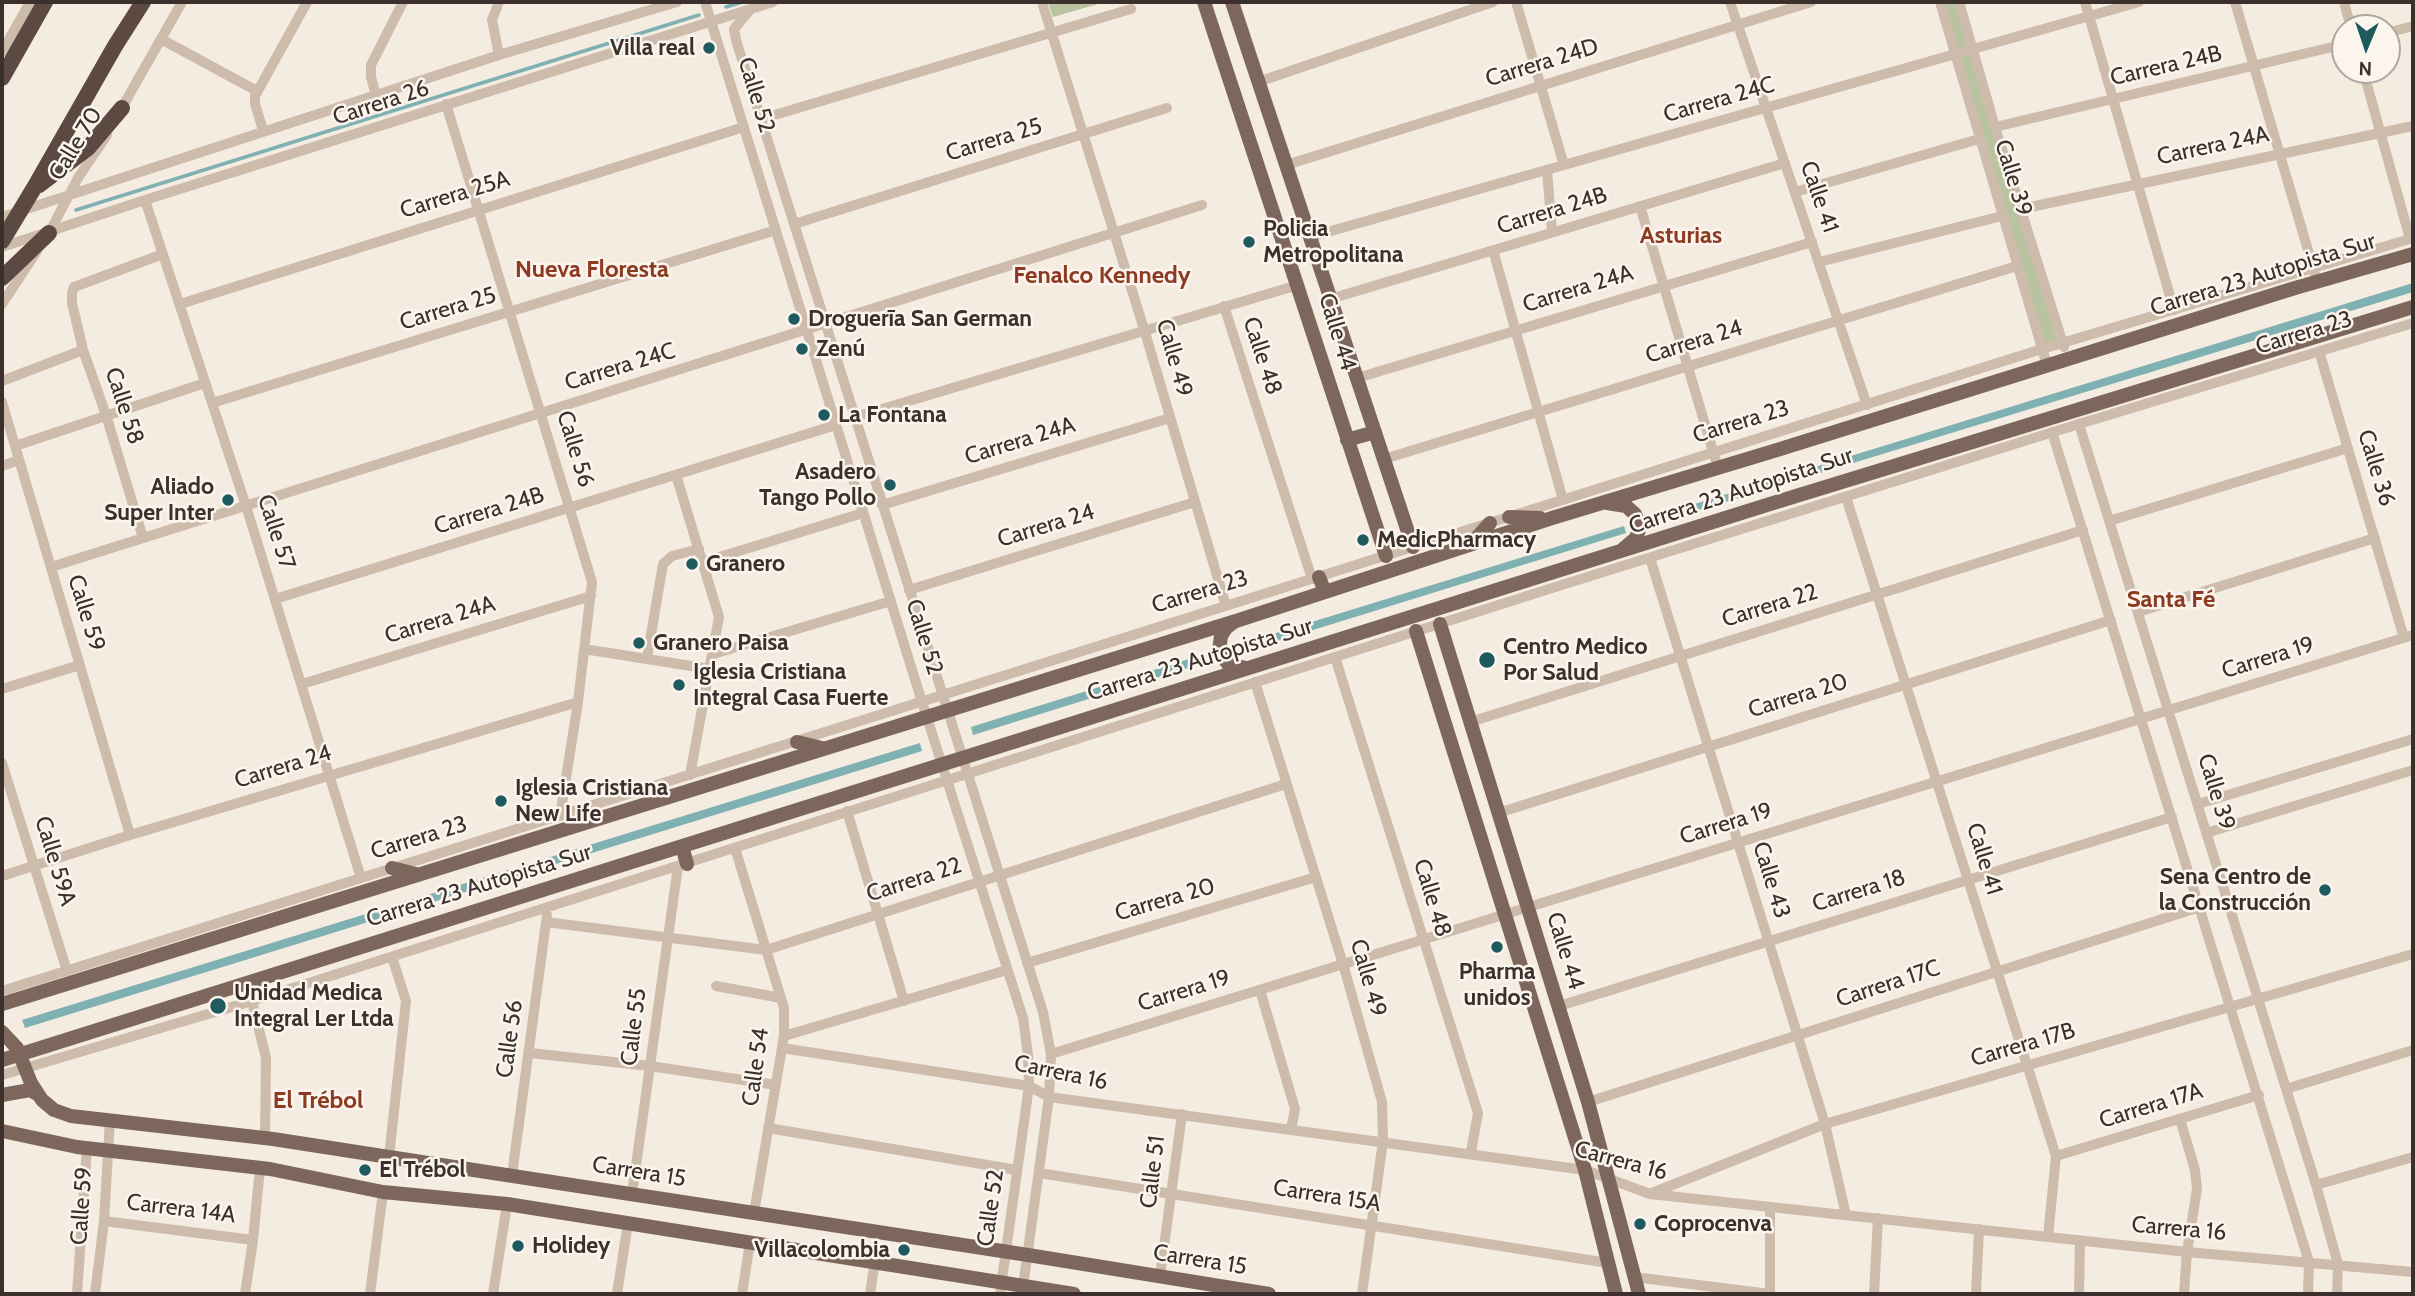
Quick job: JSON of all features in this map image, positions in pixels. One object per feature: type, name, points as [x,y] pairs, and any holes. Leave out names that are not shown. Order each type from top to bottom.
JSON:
[{"type":"highway","points":[[2,78],[45,2]]},
{"type":"highway","points":[[2,241],[115,46],[144,2]]},
{"type":"highway","points":[[34,188],[88,148],[122,108]]},
{"type":"highway","points":[[2,278],[49,233]]},
{"type":"main road","points":[[1205,5],[1229,2]]},
{"type":"main road","name":"Calle 44","points":[[1229,2],[1413,547]]},
{"type":"main road","name":"Calle 44","points":[[1205,5],[1386,556]]},
{"type":"main road","name":"Carrera 23 Autopista Sur","points":[[2,1004],[69,974],[117,969],[823,748],[945,702],[1239,620],[1552,518],[2068,359],[2315,275],[2413,254]]},
{"type":"main road","name":"Carrera 23 Autopista Sur","points":[[2,1060],[22,1061],[682,846],[1255,666],[1365,640],[1498,598],[1613,555],[1734,516],[2413,307]]},
{"type":"main road","points":[[1347,440],[1375,432]]},
{"type":"main road","points":[[1598,504],[1617,503],[1626,506],[1638,521],[1639,530],[1633,542],[1613,555]]},
{"type":"main road","points":[[1734,516],[1740,531]]},
{"type":"main road","points":[[1509,517],[1552,518]]},
{"type":"main road","points":[[1470,544],[1490,523]]},
{"type":"main road","points":[[1316,578],[1325,592]]},
{"type":"main road","points":[[1239,620],[1223,632],[1219,640],[1219,651],[1225,662],[1232,666],[1255,666]]},
{"type":"main road","name":"Calle 44","points":[[1440,624],[1588,1102],[1639,1294]]},
{"type":"main road","name":"Calle 44","points":[[1416,631],[1585,1170],[1616,1294]]},
{"type":"main road","points":[[797,742],[823,748]]},
{"type":"main road","points":[[719,781],[732,762]]},
{"type":"main road","points":[[682,846],[682,865]]},
{"type":"main road","points":[[392,868],[418,875]]},
{"type":"main road","points":[[342,898],[358,879]]},
{"type":"main road","points":[[94,962],[117,969]]},
{"type":"main road","name":"Carrera 15","points":[[2,1032],[13,1042],[37,1094],[46,1104],[63,1114],[265,1139],[512,1175],[1269,1294]]},
{"type":"main road","points":[[2,1095],[30,1090],[37,1094]]},
{"type":"main road","points":[[2,1120],[37,1138]]},
{"type":"main road","points":[[2,1131],[87,1147],[260,1168],[383,1192],[507,1204],[875,1261],[1001,1288],[1074,1294]]},
{"type":"street","points":[[2,52],[30,2]]},
{"type":"street","name":"Calle 70","points":[[2,304],[49,233],[182,2]]},
{"type":"street","points":[[263,130],[254,102],[257,91],[307,2]]},
{"type":"street","points":[[376,96],[370,65],[403,2]]},
{"type":"street","points":[[499,2],[492,20],[499,55]]},
{"type":"street","name":"Carrera 26","points":[[2,217],[263,130],[677,2]]},
{"type":"street","name":"Calle 52","points":[[705,2],[946,780],[1023,1018],[1028,1055],[1028,1086],[1001,1288]]},
{"type":"street","name":"Carrera 26","points":[[2,247],[773,2]]},
{"type":"street","name":"Calle 49","points":[[1042,2],[1144,329],[1226,606]]},
{"type":"street","points":[[1258,82],[1493,2]]},
{"type":"street","points":[[1516,2],[1564,165]]},
{"type":"street","name":"Calle 41","points":[[1730,2],[1867,405]]},
{"type":"street","name":"Carrera 24D","points":[[1286,165],[1811,2]]},
{"type":"street","name":"Calle 39","points":[[1940,2],[2047,365]]},
{"type":"street","name":"Calle 39","points":[[1959,2],[2068,359]]},
{"type":"street","points":[[2085,2],[2174,310]]},
{"type":"street","name":"Carrera 24C","points":[[1310,237],[2139,2]]},
{"type":"street","points":[[2235,2],[2315,275]]},
{"type":"street","name":"Calle 52","points":[[750,9],[734,29],[736,40],[1043,1012],[1051,1054],[1049,1097],[1023,1290]]},
{"type":"street","points":[[761,119],[1131,9]]},
{"type":"street","points":[[161,39],[257,91]]},
{"type":"street","name":"Carrera 24B","points":[[1995,127],[2331,48]]},
{"type":"street","points":[[2367,84],[2411,239]]},
{"type":"street","name":"Calle 56","points":[[446,104],[592,582],[578,702],[560,816]]},
{"type":"street","name":"Carrera 25","points":[[794,224],[1167,108]]},
{"type":"street","name":"Carrera 24A","points":[[2021,209],[2413,126]]},
{"type":"street","name":"Carrera 25A","points":[[180,304],[744,127]]},
{"type":"street","points":[[1795,192],[1979,139]]},
{"type":"street","name":"Carrera 24B","points":[[1331,299],[1785,163]]},
{"type":"street","points":[[1547,170],[1552,232]]},
{"type":"street","name":"Calle 57","points":[[145,200],[302,684],[358,879]]},
{"type":"street","name":"Carrera 24C","points":[[51,567],[1202,205]]},
{"type":"street","points":[[1640,206],[1718,468]]},
{"type":"street","points":[[1819,262],[2002,216]]},
{"type":"street","name":"Carrera 25","points":[[212,403],[776,230]]},
{"type":"street","name":"Carrera 23","points":[[945,702],[1226,606],[2042,349],[2174,310],[2315,275],[2411,239]]},
{"type":"street","name":"Carrera 24A","points":[[1357,378],[1812,242]]},
{"type":"street","points":[[1493,250],[1563,500]]},
{"type":"street","name":"Calle 58","points":[[143,538],[106,415],[83,350],[72,303],[74,287],[163,254]]},
{"type":"street","name":"Carrera 24","points":[[1384,459],[2017,266]]},
{"type":"street","points":[[855,417],[1298,285]]},
{"type":"street","name":"Calle 48","points":[[1224,306],[1316,578]]},
{"type":"street","name":"Carrera 23","points":[[2,1075],[22,1061],[252,1001],[1335,657],[1365,640],[1440,624],[1498,598],[1740,531],[2052,432],[2413,323]]},
{"type":"street","points":[[2,381],[83,350]]},
{"type":"street","name":"Calle 36","points":[[2319,351],[2375,538],[2409,636]]},
{"type":"street","points":[[15,446],[205,383]]},
{"type":"street","name":"Calle 59","points":[[2,402],[130,835]]},
{"type":"street","name":"Carrera 24A","points":[[882,505],[1170,418]]},
{"type":"street","name":"Calle 39","points":[[2079,424],[2166,711],[2198,804],[2316,1185],[2338,1265],[2337,1294]]},
{"type":"street","name":"Carrera 24B","points":[[275,599],[836,425]]},
{"type":"street","points":[[2052,432],[2143,718],[2309,1262],[2308,1294]]},
{"type":"street","points":[[2109,521],[2348,448]]},
{"type":"street","points":[[2,466],[19,460]]},
{"type":"street","points":[[676,475],[719,617],[690,775]]},
{"type":"street","name":"Calle 41","points":[[1846,497],[2056,1156],[2048,1237]]},
{"type":"street","name":"Carrera 24","points":[[909,590],[1195,502]]},
{"type":"street","points":[[702,562],[863,513]]},
{"type":"street","name":"Carrera 22","points":[[1470,722],[2083,530]]},
{"type":"street","points":[[2137,612],[2375,538]]},
{"type":"street","points":[[647,658],[663,564],[672,556],[699,549]]},
{"type":"street","name":"Calle 43","points":[[1650,558],[1825,1124],[1846,1215]]},
{"type":"street","name":"Carrera 24A","points":[[302,684],[591,596]]},
{"type":"street","points":[[713,654],[891,601]]},
{"type":"street","name":"Carrera 20","points":[[1498,813],[2110,620]]},
{"type":"street","name":"Carrera 19","points":[[1051,1054],[2409,636]]},
{"type":"street","points":[[584,649],[710,668]]},
{"type":"street","name":"Calle 48","points":[[1335,657],[1478,1113],[1471,1152]]},
{"type":"street","points":[[2,690],[80,665]]},
{"type":"street","name":"Calle 49","points":[[1255,682],[1343,964],[1382,1102],[1383,1141],[1362,1294]]},
{"type":"street","name":"Carrera 24","points":[[2,876],[130,835],[578,702]]},
{"type":"street","name":"Carrera 23","points":[[2,991],[69,974],[94,962],[797,742],[924,709]]},
{"type":"street","points":[[2198,804],[2413,739]]},
{"type":"street","name":"Calle 59A","points":[[2,763],[69,974]]},
{"type":"street","points":[[2206,833],[2413,770]]},
{"type":"street","name":"Carrera 22","points":[[546,922],[766,950],[1286,784]]},
{"type":"street","points":[[847,811],[904,1001]]},
{"type":"street","name":"Carrera 18","points":[[1559,1006],[2172,817]]},
{"type":"street","name":"Calle 54","points":[[735,848],[784,1008],[784,1036],[754,1213]]},
{"type":"street","name":"Calle 55","points":[[632,1194],[667,937],[682,865]]},
{"type":"street","name":"Carrera 20","points":[[1027,962],[1316,877]]},
{"type":"street","name":"Carrera 17C","points":[[1588,1102],[2200,907]]},
{"type":"street","name":"Calle 56","points":[[512,1175],[547,908]]},
{"type":"street","name":"Carrera 17B","points":[[1650,1194],[1825,1124],[2413,954]]},
{"type":"street","points":[[389,1157],[406,1001],[392,957]]},
{"type":"street","points":[[784,1036],[1007,970]]},
{"type":"street","points":[[716,986],[781,998]]},
{"type":"street","points":[[1260,990],[1295,1109],[1291,1129]]},
{"type":"street","points":[[252,1001],[267,1058],[265,1139]]},
{"type":"street","name":"Carrera 16","points":[[782,1048],[1028,1086],[1049,1097],[1471,1152],[1585,1170],[1650,1194],[2187,1252],[2413,1272]]},
{"type":"street","points":[[2286,1089],[2413,1050]]},
{"type":"street","points":[[530,1053],[650,1066],[776,1085]]},
{"type":"street","name":"Carrera 17A","points":[[2056,1156],[2259,1095]]},
{"type":"street","name":"Calle 51","points":[[1160,1276],[1182,1114]]},
{"type":"street","points":[[2180,1119],[2195,1170],[2197,1189],[2187,1252],[2184,1294]]},
{"type":"street","name":"Calle 59","points":[[95,1294],[104,1220],[110,1120]]},
{"type":"street","points":[[768,1128],[1017,1170]]},
{"type":"street","name":"Calle 59","points":[[77,1294],[87,1147]]},
{"type":"street","points":[[2316,1185],[2413,1157]]},
{"type":"street","points":[[245,1294],[260,1168]]},
{"type":"street","name":"Carrera 15A","points":[[1039,1173],[1608,1263]]},
{"type":"street","points":[[1014,1190],[1036,1194]]},
{"type":"street","points":[[370,1294],[383,1192]]},
{"type":"street","points":[[493,1294],[507,1204]]},
{"type":"street","points":[[1634,1276],[1770,1294],[1770,1207]]},
{"type":"street","points":[[1874,1294],[1878,1218]]},
{"type":"street","name":"Carrera 14A","points":[[104,1220],[253,1240]]},
{"type":"street","points":[[617,1294],[628,1223]]},
{"type":"street","points":[[1976,1294],[1979,1229]]},
{"type":"street","points":[[2080,1240],[2080,1294]]},
{"type":"street","points":[[742,1294],[750,1242]]},
{"type":"street","points":[[870,1294],[875,1261]]},
{"type":"green space","points":[[1048,2],[1105,2],[1053,17]]},
{"type":"green space","points":[[1940,2],[1959,2],[2063,344],[2042,349]]},
{"type":"water","points":[[2413,283],[2413,292],[1660,522],[1659,515]]},
{"type":"water","points":[[1624,526],[1626,533],[1242,652],[1240,644]]},
{"type":"water","points":[[1205,654],[1207,662],[973,735],[971,727]]},
{"type":"water","points":[[920,743],[922,751],[25,1028],[22,1020]]},
{"type":"waterway","points":[[726,7],[742,2]]},
{"type":"waterway","points":[[76,210],[699,15]]},
{"type":"place","name":"Villa real","points":[[709,48]]},
{"type":"place","name":"Policia Metropolitana","points":[[1249,242]]},
{"type":"place","name":"Droguerīa San German","points":[[794,319]]},
{"type":"place","name":"Zenú","points":[[802,349]]},
{"type":"place","name":"La Fontana","points":[[824,415]]},
{"type":"place","name":"Asadero Tango Pollo","points":[[890,485]]},
{"type":"place","name":"Aliado Super Inter","points":[[228,500]]},
{"type":"place","name":"MedicPharmacy","points":[[1363,540]]},
{"type":"place","name":"Granero","points":[[692,564]]},
{"type":"place","name":"Granero Paisa","points":[[639,643]]},
{"type":"place","name":"Centro Medico Por Salud","points":[[1487,660]]},
{"type":"place","name":"Iglesia Cristiana Integral Casa Fuerte","points":[[679,685]]},
{"type":"place","name":"Iglesia Cristiana New Life","points":[[501,801]]},
{"type":"place","name":"Sena Centro de la Construcción","points":[[2325,890]]},
{"type":"place","name":"Pharma unidos","points":[[1497,947]]},
{"type":"place","name":"Unidad Medica Integral Ler Ltda","points":[[218,1006]]},
{"type":"place","name":"El Trébol","points":[[365,1170]]},
{"type":"place","name":"Coprocenva","points":[[1640,1224]]},
{"type":"place","name":"Holidey","points":[[518,1246]]},
{"type":"place","name":"Villacolombia","points":[[904,1250]]},
{"type":"district","name":"Asturias","points":[[1681,236]]},
{"type":"district","name":"Nueva Floresta","points":[[592,270]]},
{"type":"district","name":"Fenalco Kennedy","points":[[1102,276]]},
{"type":"district","name":"Santa Fé","points":[[2171,600]]},
{"type":"district","name":"El Trébol","points":[[318,1101]]}]
